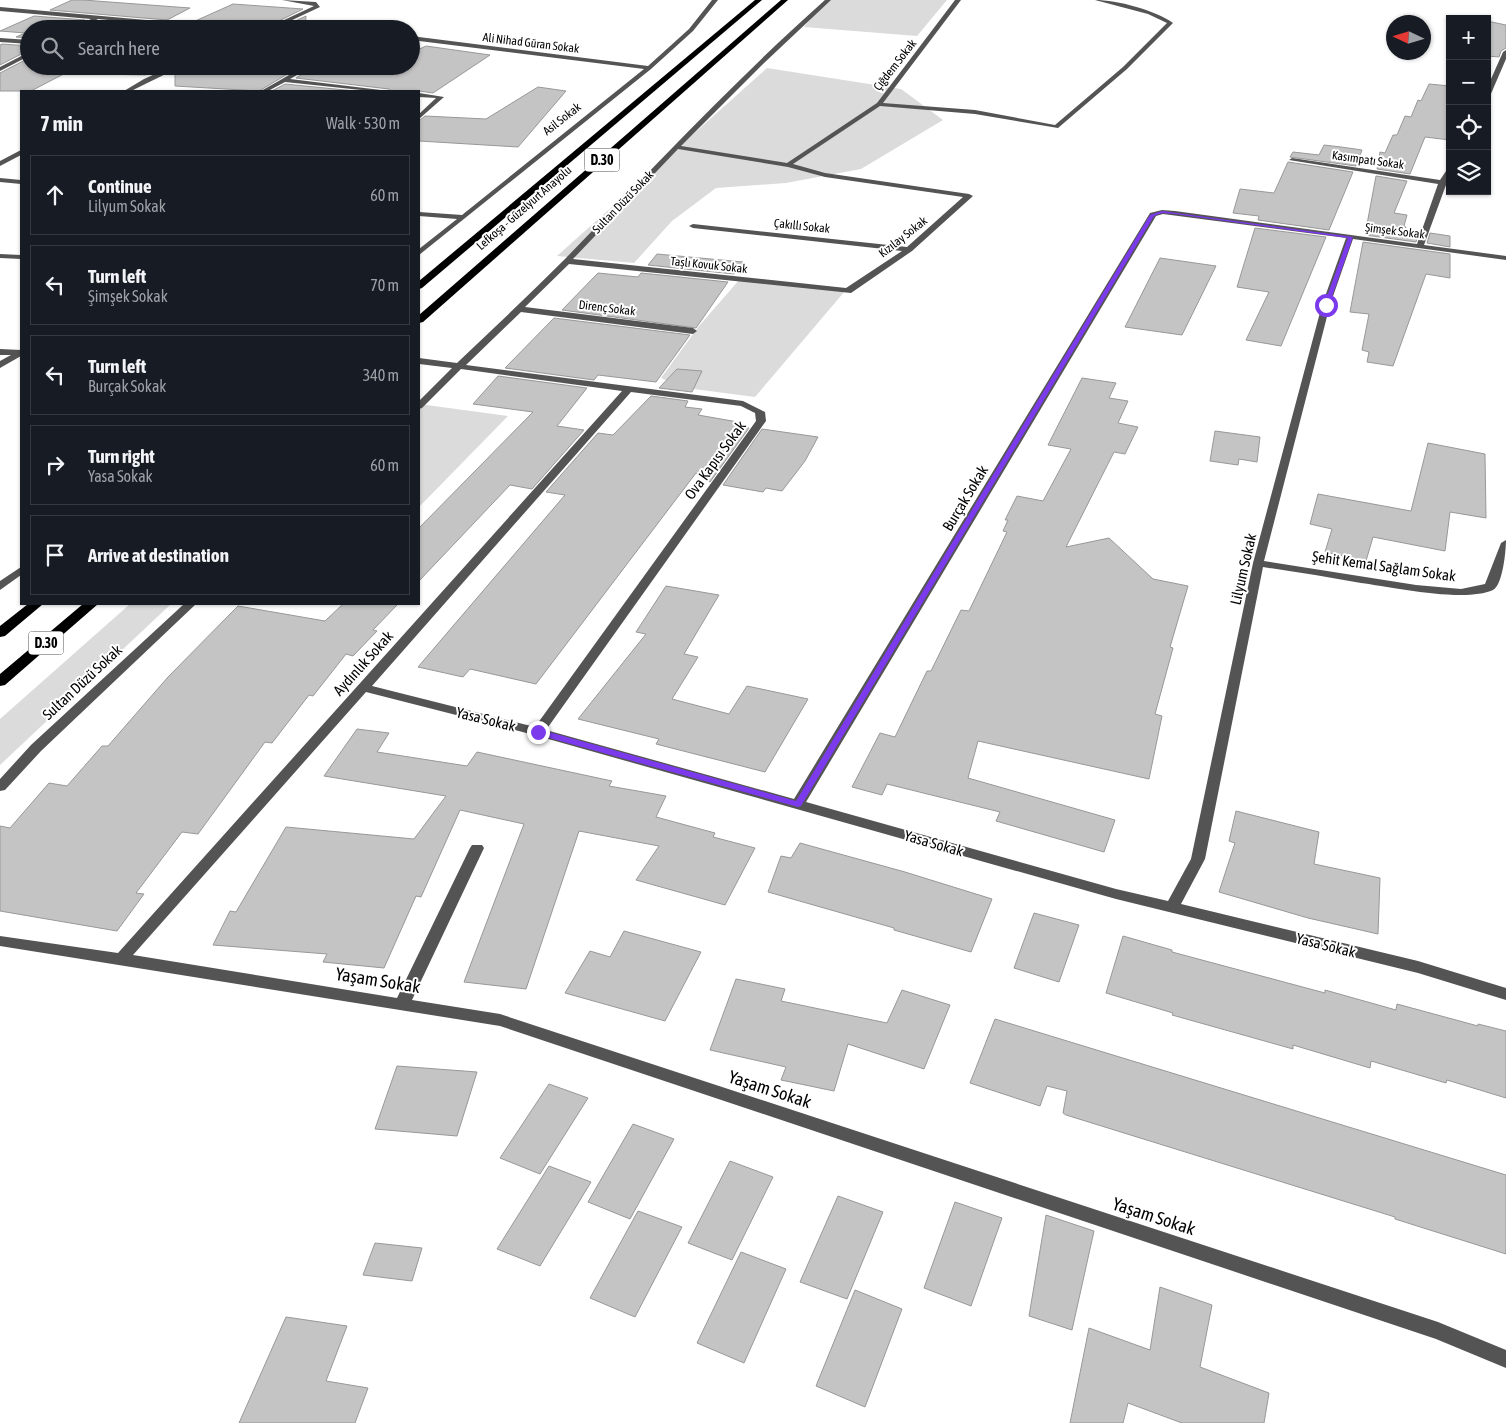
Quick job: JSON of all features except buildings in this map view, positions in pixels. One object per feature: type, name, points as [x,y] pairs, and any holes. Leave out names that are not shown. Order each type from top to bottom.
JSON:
[{"type":"highway","name":"Lefkoşa - Güzelyurt Anayolu","points":[[420,285],[759,0]]},
{"type":"highway","name":"Lefkoşa - Güzelyurt Anayolu","points":[[420,319],[785,0]]},
{"type":"highway","name":"D.30","points":[[0,633],[35,605]]},
{"type":"highway","name":"D.30","points":[[0,682],[90,605]]},
{"type":"street","points":[[285,0],[316,4],[317,7],[288,20]]},
{"type":"street","name":"Asil Sokak","points":[[420,252],[649,68],[691,30],[715,0]]},
{"type":"street","name":"Sultan Düzü Sokak","points":[[420,405],[567,261],[675,147],[828,0]]},
{"type":"street","name":"Çığdem Sokak","points":[[788,164],[879,104],[958,0]]},
{"type":"street","points":[[879,104],[975,112],[1056,127],[1124,68],[1170,23],[1150,13],[1098,0]]},
{"type":"street","points":[[0,9],[119,20]]},
{"type":"street","points":[[92,20],[96,18]]},
{"type":"street","name":"Ali Nihad Güran Sokak","points":[[420,39],[649,68]]},
{"type":"street","points":[[0,40],[20,41]]},
{"type":"street","points":[[1491,87],[1506,52]]},
{"type":"street","points":[[0,69],[20,59]]},
{"type":"street","points":[[129,90],[157,75]]},
{"type":"street","points":[[266,90],[292,75]]},
{"type":"street","points":[[282,80],[377,90]]},
{"type":"street","points":[[420,95],[441,97],[420,116]]},
{"type":"street","points":[[675,147],[788,164]]},
{"type":"street","points":[[0,164],[20,153]]},
{"type":"street","name":"Kasımpatı Sokak","points":[[1292,160],[1442,182]]},
{"type":"street","name":"Kızılay Sokak","points":[[788,164],[824,174],[969,196],[909,249],[848,291]]},
{"type":"street","points":[[1420,246],[1446,174]]},
{"type":"street","points":[[0,180],[20,182]]},
{"type":"street","name":"Şimşek Sokak","points":[[1162,212],[1506,258]]},
{"type":"street","name":"Burçak Sokak","points":[[798,804],[1153,215],[1162,212]]},
{"type":"street","points":[[420,214],[462,217]]},
{"type":"street","name":"Çakıllı Sokak","points":[[693,226],[909,249]]},
{"type":"street","name":"Lilyum Sokak","points":[[1172,907],[1198,860],[1258,563],[1326,305],[1350,237]]},
{"type":"street","points":[[0,256],[20,257]]},
{"type":"street","name":"Taşlı Kovuk Sokak","points":[[567,261],[848,291]]},
{"type":"street","name":"Direnç Sokak","points":[[518,309],[693,332]]},
{"type":"street","points":[[0,352],[20,353]]},
{"type":"street","points":[[0,365],[20,354]]},
{"type":"street","name":"Ova Kapısı Sokak","points":[[420,361],[743,404],[760,412],[761,421],[538,732]]},
{"type":"street","name":"Aydınlık Sokak","points":[[120,959],[629,389]]},
{"type":"street","name":"Şehit Kemal Sağlam Sokak","points":[[1258,563],[1416,588],[1461,592],[1490,586],[1506,543]]},
{"type":"street","points":[[0,587],[20,571]]},
{"type":"street","name":"Sultan Düzü Sokak","points":[[0,787],[36,748],[189,605]]},
{"type":"street","name":"Yasa Sokak","points":[[363,687],[538,732],[1116,894],[1418,967],[1506,994]]},
{"type":"street","points":[[402,1004],[477,848]]},
{"type":"street","name":"Yaşam Sokak","points":[[0,941],[500,1020],[1438,1331],[1506,1359]]},
{"type":"shaded area","points":[[826,0],[947,0],[917,36],[804,27]]},
{"type":"shaded area","points":[[767,68],[901,89],[943,120],[861,169],[786,183],[716,188],[672,221],[634,263],[557,256]]},
{"type":"shaded area","points":[[740,279],[845,291],[755,397],[686,388],[661,378],[699,326]]},
{"type":"shaded area","points":[[420,404],[508,416],[420,506]]},
{"type":"shaded area","points":[[129,605],[170,605],[0,765],[0,719]]},
{"type":"route","points":[[538,732],[798,804],[1153,215],[1162,212],[1175,213],[1350,237],[1326,305]]}]
